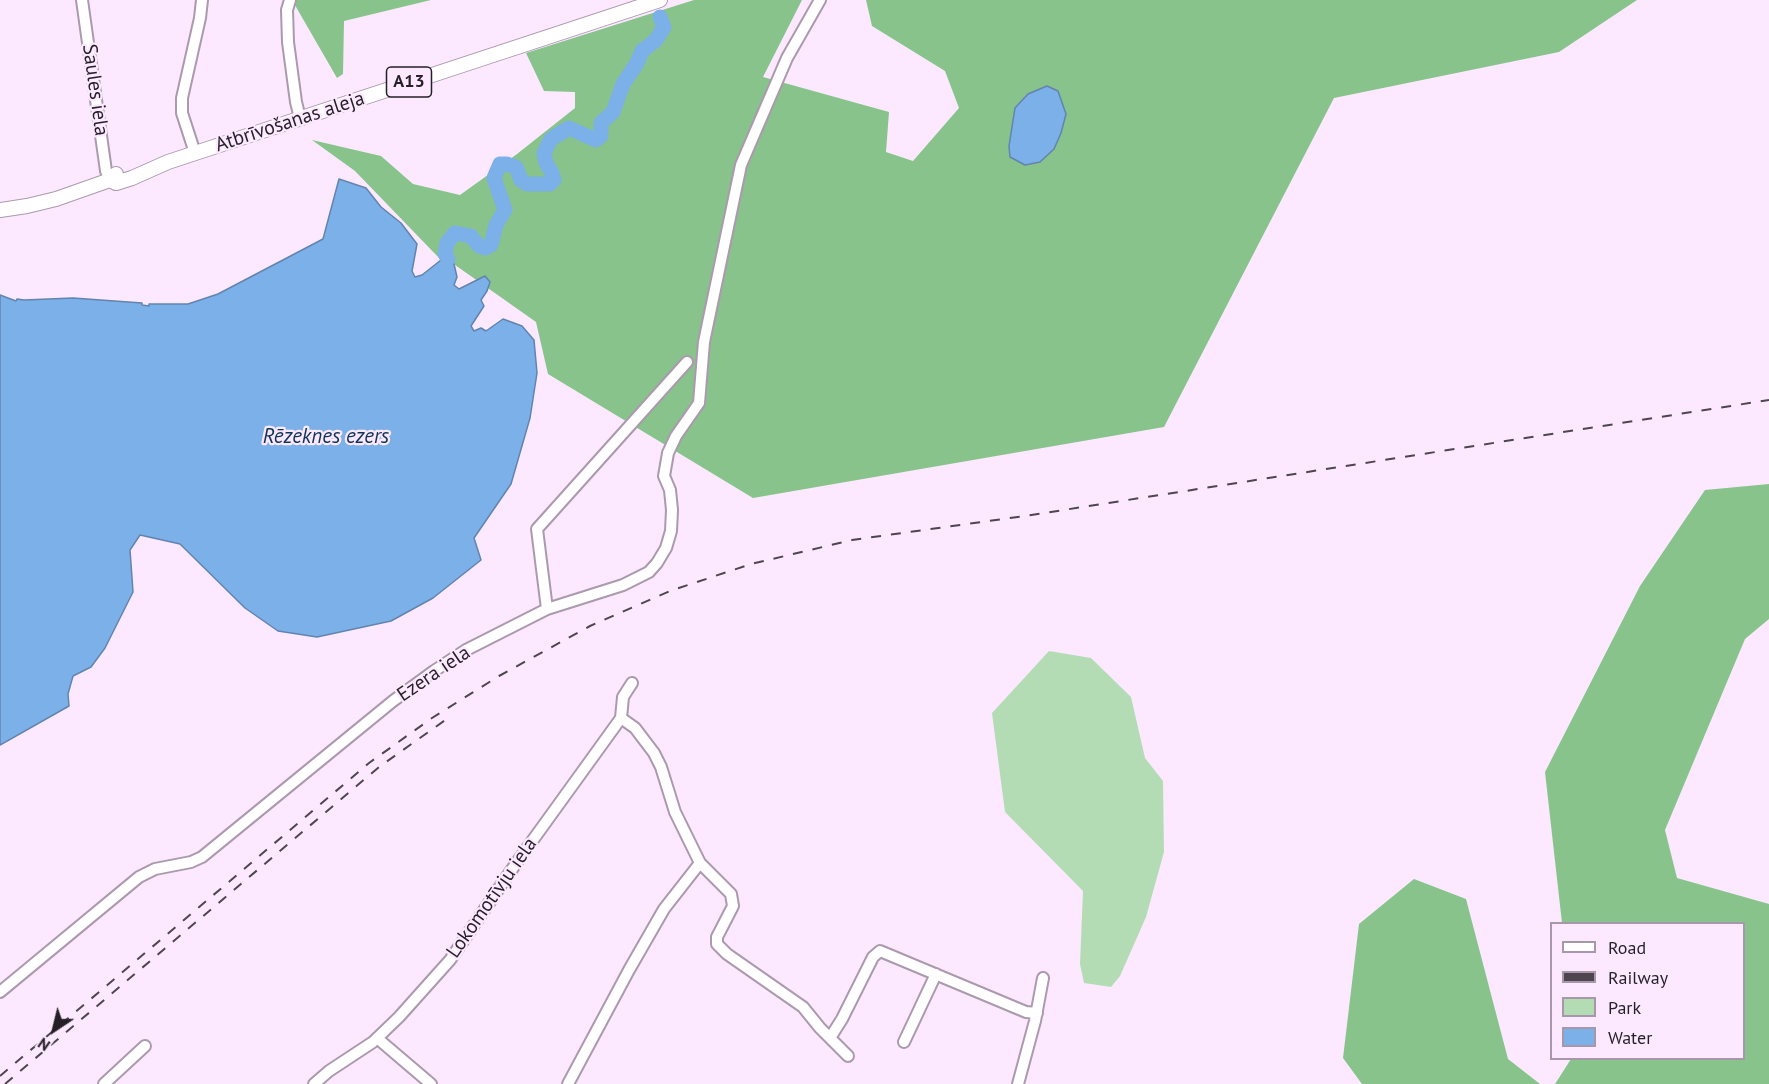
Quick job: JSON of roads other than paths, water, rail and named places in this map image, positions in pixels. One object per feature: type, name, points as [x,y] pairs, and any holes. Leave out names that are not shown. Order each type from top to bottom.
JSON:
[{"type":"main road","name":"Atbrīvošanas aleja","points":[[0,210],[46,201],[110,180],[115,174],[152,164],[158,165],[660,0]]},
{"type":"street","name":"Saules iela","points":[[82,0],[106,171],[110,180]]},
{"type":"street","points":[[195,153],[182,113],[202,0]]},
{"type":"street","points":[[290,0],[287,10],[288,42],[300,118]]},
{"type":"street","name":"Ezera iela","points":[[0,992],[139,877],[155,869],[191,862],[202,857],[393,701],[466,650],[547,609],[639,578],[657,563],[666,548],[671,531],[670,490],[664,476],[668,453],[676,436],[699,403],[704,342],[741,165],[787,58],[820,0]]},
{"type":"street","points":[[547,609],[537,529],[687,362]]},
{"type":"street","name":"Lokomotīvju iela","points":[[315,1084],[329,1071],[376,1038],[411,1004],[450,960],[517,862],[621,718],[622,697],[632,683]]},
{"type":"street","points":[[621,718],[635,728],[654,753],[661,766],[675,812],[688,841],[700,863],[728,890],[733,901],[732,910],[717,937],[719,948],[803,1007],[848,1056]]},
{"type":"street","points":[[568,1084],[667,904],[700,863]]},
{"type":"street","points":[[830,1038],[873,957],[878,952],[886,952],[1026,1012],[1037,1013]]},
{"type":"street","points":[[904,1042],[936,974]]},
{"type":"street","points":[[1018,1084],[1025,1065],[1043,978]]},
{"type":"street","points":[[376,1038],[431,1084]]},
{"type":"street","points":[[104,1084],[145,1046]]},
{"type":"water","points":[[1047,86],[1058,91],[1066,114],[1061,133],[1054,149],[1040,162],[1025,165],[1010,157],[1009,146],[1015,108],[1028,94]]},
{"type":"water","name":"Rēzeknes ezers","points":[[339,179],[366,188],[381,207],[401,223],[417,244],[412,271],[415,277],[422,275],[441,260],[448,259],[454,264],[457,277],[454,285],[459,289],[485,276],[490,282],[481,300],[484,306],[471,326],[474,331],[481,328],[486,331],[503,319],[522,326],[534,340],[537,373],[530,418],[511,484],[474,538],[481,560],[433,598],[391,621],[317,637],[278,631],[245,608],[180,544],[140,535],[130,550],[133,592],[105,648],[91,667],[73,676],[68,694],[69,706],[0,745],[0,295],[16,301],[17,299],[73,298],[142,303],[142,305],[149,306],[149,304],[188,304],[218,294],[323,239]]},
{"type":"waterway","points":[[448,259],[445,254],[447,243],[455,233],[471,236],[478,245],[485,248],[491,245],[496,225],[505,210],[494,178],[500,164],[516,167],[521,180],[527,184],[550,184],[554,180],[544,153],[551,139],[569,128],[596,140],[601,136],[601,123],[613,112],[623,84],[642,51],[656,40],[664,27],[660,17]]},
{"type":"railway","points":[[0,1076],[369,763],[432,718],[499,676],[590,626],[670,591],[751,564],[852,540],[1025,516],[1769,400]]},
{"type":"railway","points":[[5,1084],[379,767],[451,716]]}]
